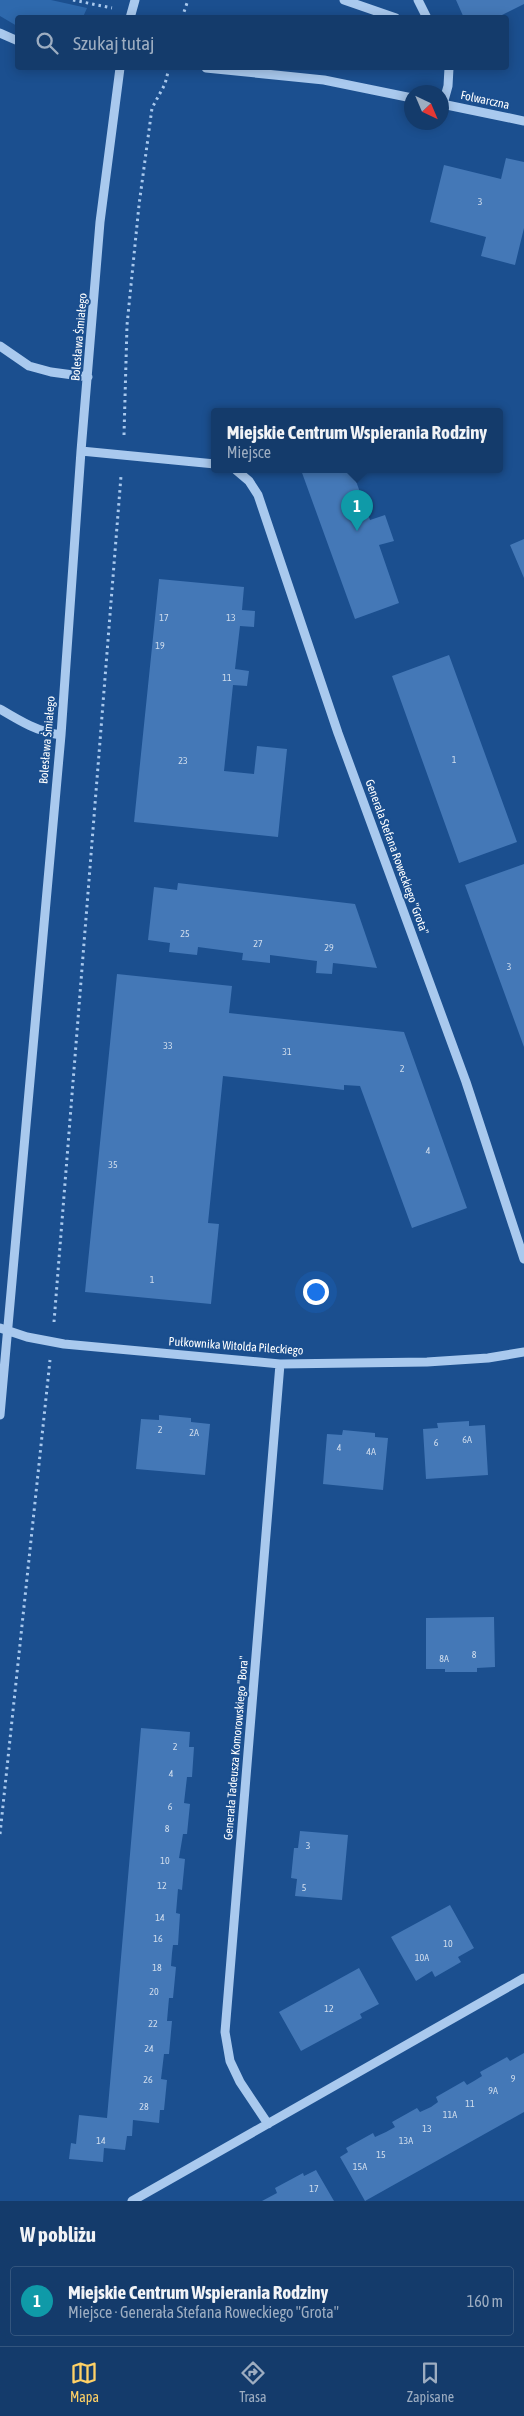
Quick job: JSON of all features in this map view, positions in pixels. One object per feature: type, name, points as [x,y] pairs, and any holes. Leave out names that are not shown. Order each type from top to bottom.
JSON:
[{"type":"street","points":[[131,15],[135,0]]},
{"type":"street","points":[[344,0],[387,15]]},
{"type":"street","points":[[418,0],[426,15]]},
{"type":"street","points":[[0,33],[15,40]]},
{"type":"street","name":"Bolesława Śmiałego","points":[[0,1415],[4,1329],[61,735],[81,451],[100,222],[120,70]]},
{"type":"street","points":[[226,70],[324,80],[404,96]]},
{"type":"street","points":[[448,85],[449,70]]},
{"type":"street","name":"Folwarczna","points":[[449,105],[524,121]]},
{"type":"street","points":[[0,346],[29,366],[51,372],[88,377]]},
{"type":"street","points":[[81,451],[211,464]]},
{"type":"street","name":"Generała Stefana Roweckiego \"Grota\"","points":[[240,473],[249,481],[258,495],[338,733],[466,1082],[524,1259]]},
{"type":"street","points":[[0,709],[28,726],[48,734],[61,735]]},
{"type":"street","name":"Pułkownika Witolda Pileckiego","points":[[4,1329],[52,1342],[280,1364],[427,1362],[488,1358],[524,1352]]},
{"type":"street","name":"Generała Tadeusza Komorowskiego \"Bora\"","points":[[268,2124],[237,2075],[230,2060],[225,2032],[280,1364]]},
{"type":"street","points":[[132,2201],[524,1978]]},
{"type":"path","points":[[183,15],[188,0]]},
{"type":"path","points":[[0,1834],[28,1551],[52,1342],[127,402],[127,325],[139,205],[152,108],[165,84],[168,70]]},
{"type":"shaded area","points":[[0,0],[51,0],[87,8],[84,15],[15,15],[15,25],[0,16]]},
{"type":"building","points":[[456,0],[524,0],[524,4],[502,15],[463,15]]},
{"type":"building","points":[[506,158],[524,162],[524,228],[515,265],[481,256],[486,237],[430,222],[444,165],[501,179]]},
{"type":"building","points":[[302,473],[353,473],[370,520],[385,515],[394,541],[379,545],[399,603],[355,619]]},
{"type":"building","points":[[524,539],[524,578],[510,545]]},
{"type":"building","points":[[159,579],[244,587],[242,610],[255,611],[254,627],[240,626],[235,669],[249,671],[247,686],[233,685],[224,771],[254,774],[257,746],[287,749],[278,837],[134,822]]},
{"type":"building","points":[[449,655],[517,842],[459,863],[392,676]]},
{"type":"building","points":[[524,864],[524,1047],[465,885]]},
{"type":"building","points":[[178,883],[355,904],[377,968],[333,963],[332,974],[316,973],[317,961],[270,955],[270,963],[242,960],[243,953],[198,947],[197,955],[169,952],[170,943],[148,940],[154,887],[177,890]]},
{"type":"building","points":[[117,974],[232,986],[229,1013],[404,1032],[467,1208],[412,1228],[360,1086],[344,1085],[344,1090],[223,1076],[208,1223],[219,1224],[211,1304],[85,1292]]},
{"type":"building","points":[[159,1415],[191,1418],[191,1422],[210,1424],[205,1475],[136,1469],[141,1419],[159,1420]]},
{"type":"building","points":[[469,1421],[469,1426],[485,1425],[488,1475],[426,1479],[423,1429],[438,1428],[437,1423]]},
{"type":"building","points":[[343,1430],[375,1433],[375,1437],[388,1438],[383,1490],[323,1484],[327,1434],[342,1435]]},
{"type":"building","points":[[494,1617],[495,1667],[477,1668],[477,1672],[445,1672],[445,1669],[426,1669],[426,1618]]},
{"type":"building","points":[[141,1728],[190,1732],[189,1747],[194,1747],[192,1777],[187,1777],[184,1803],[190,1804],[187,1834],[183,1834],[179,1858],[185,1859],[182,1890],[178,1889],[176,1913],[180,1914],[178,1945],[173,1945],[172,1953],[171,1966],[176,1967],[173,1998],[169,1998],[167,2021],[172,2021],[169,2054],[164,2054],[161,2079],[167,2080],[164,2110],[160,2110],[159,2123],[133,2120],[132,2136],[127,2136],[125,2150],[104,2148],[103,2162],[69,2159],[71,2143],[76,2144],[79,2115],[107,2118]]},
{"type":"building","points":[[300,1831],[348,1835],[342,1900],[295,1896],[297,1879],[291,1878],[294,1848],[298,1848]]},
{"type":"building","points":[[450,1905],[474,1948],[458,1957],[461,1962],[435,1977],[432,1971],[416,1981],[391,1937]]},
{"type":"building","points":[[359,1968],[379,2004],[360,2014],[362,2018],[301,2051],[279,2012]]},
{"type":"building","points":[[524,2053],[524,2112],[365,2201],[340,2157],[348,2152],[346,2148],[373,2133],[375,2137],[386,2132],[395,2127],[392,2122],[417,2108],[420,2112],[431,2107],[438,2102],[436,2097],[464,2081],[467,2085],[482,2076],[480,2072],[507,2057],[510,2061]]},
{"type":"building","points":[[316,2170],[334,2201],[262,2201],[277,2193],[275,2188],[303,2173],[304,2176]]},
{"type":"place","name":"Miejskie Centrum Wspierania Rodziny","points":[[357,531]]}]
